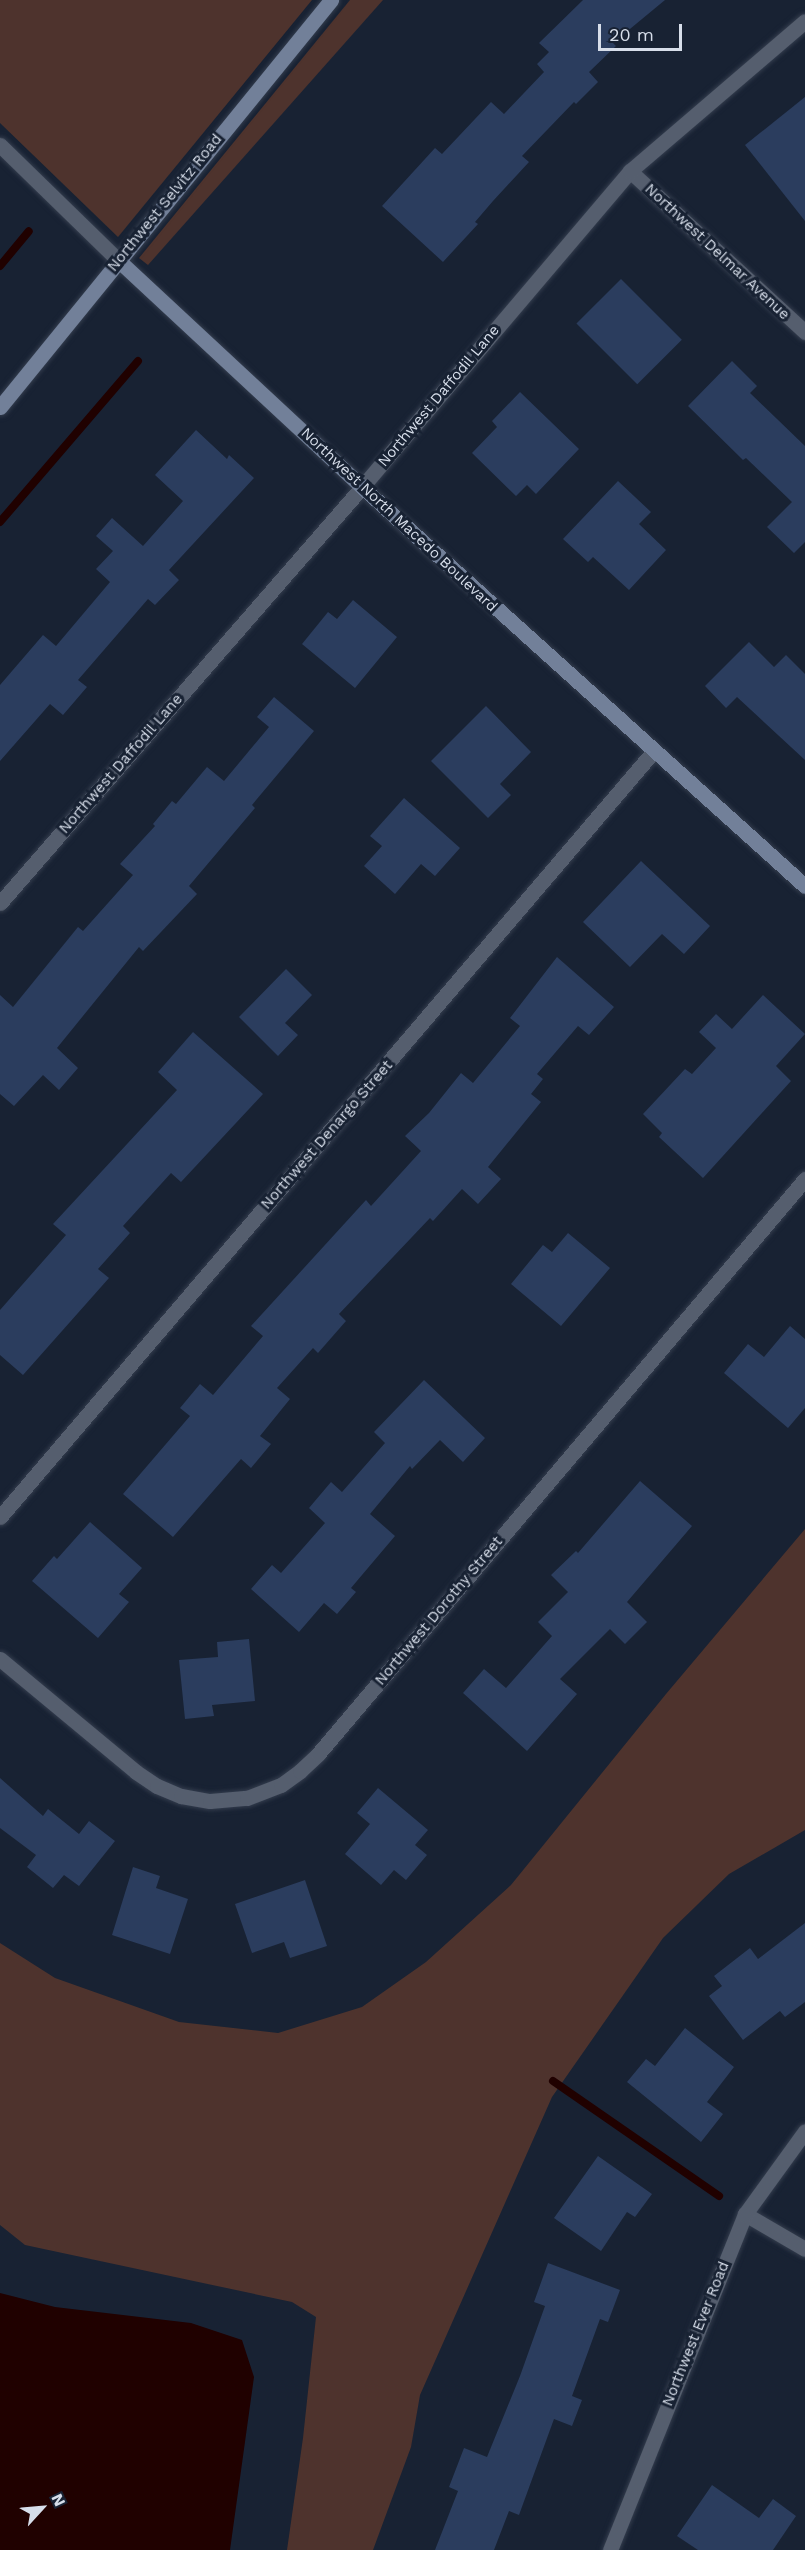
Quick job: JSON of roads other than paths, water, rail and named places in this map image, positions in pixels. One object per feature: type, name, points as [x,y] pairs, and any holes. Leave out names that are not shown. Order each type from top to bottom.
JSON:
[{"type":"street","name":"Northwest Selvitz Road","points":[[0,407],[331,0]]},
{"type":"street","name":"Northwest Daffodil Lane","points":[[0,903],[362,487],[630,171],[805,21]]},
{"type":"street","name":"Northwest North Macedo Boulevard","points":[[0,145],[118,260],[362,487],[653,752],[805,886]]},
{"type":"street","name":"Northwest Delmar Avenue","points":[[630,171],[805,332]]},
{"type":"street","name":"Northwest Denargo Street","points":[[0,1517],[653,752]]},
{"type":"street","name":"Northwest Dorothy Street","points":[[0,1659],[136,1772],[157,1786],[181,1796],[210,1801],[247,1798],[281,1785],[300,1772],[318,1754],[805,1179]]},
{"type":"street","name":"Northwest Ever Road","points":[[610,2550],[745,2214],[805,2131]]},
{"type":"street","points":[[745,2214],[805,2250]]},
{"type":"waterway","points":[[0,266],[29,231]]},
{"type":"waterway","points":[[0,522],[138,361]]},
{"type":"waterway","points":[[553,2081],[719,2196]]}]
